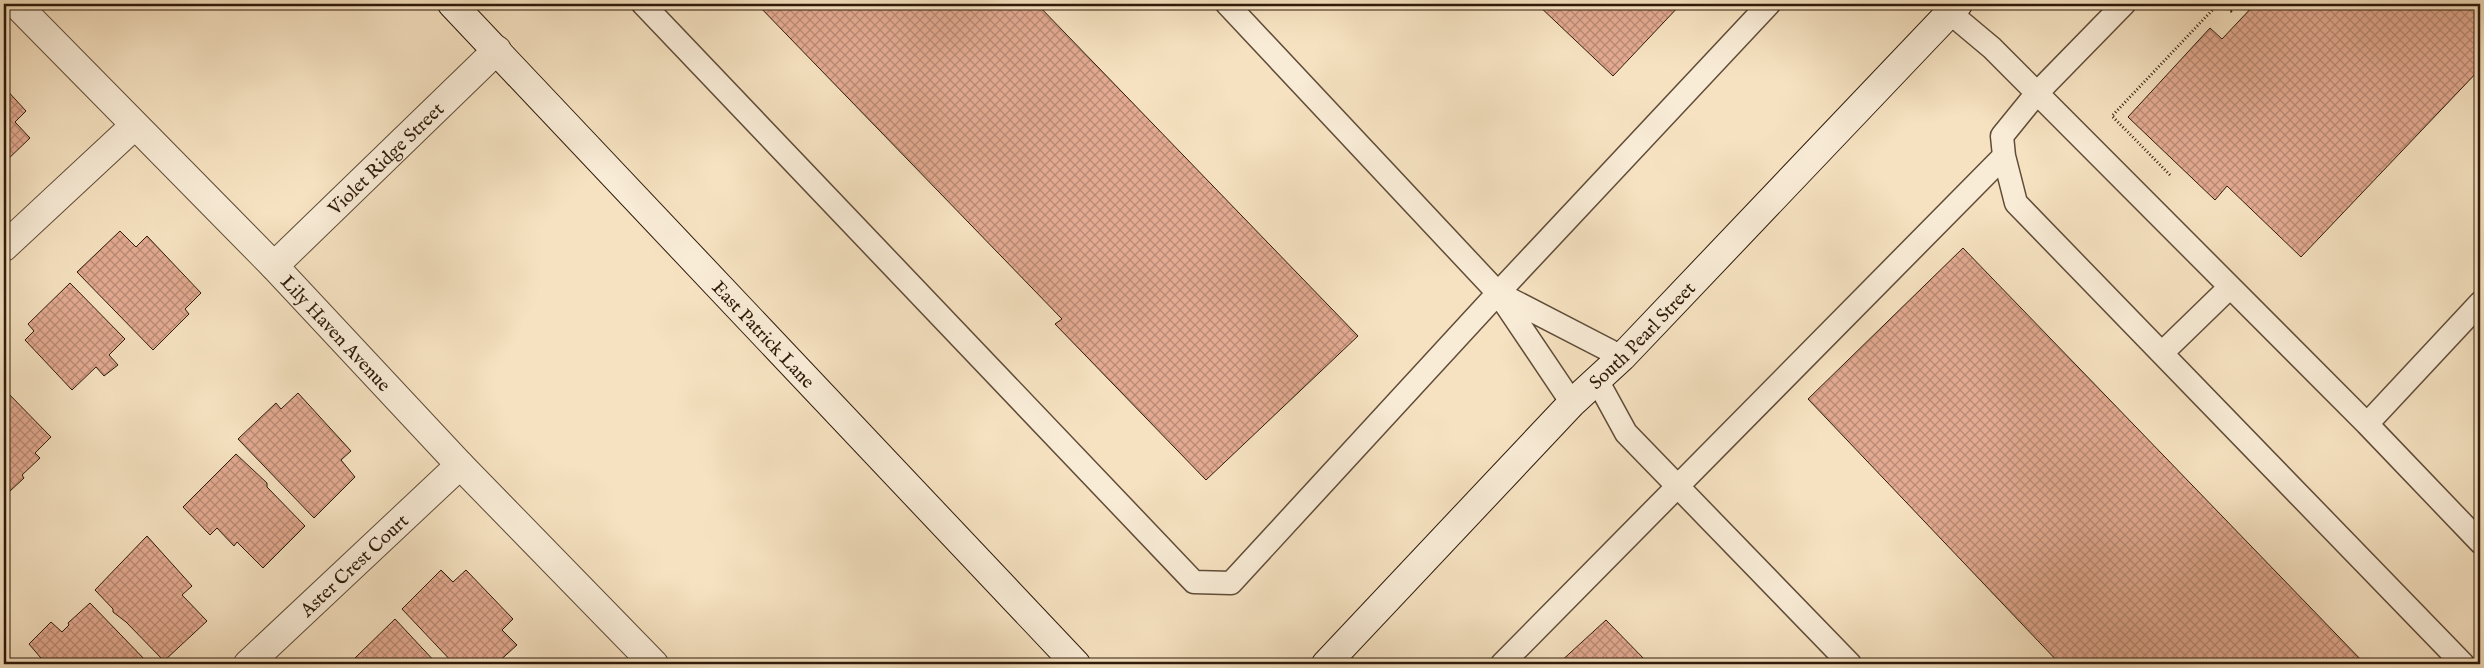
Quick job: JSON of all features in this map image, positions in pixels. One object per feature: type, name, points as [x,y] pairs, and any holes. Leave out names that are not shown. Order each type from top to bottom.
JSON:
[{"type":"street","name":"Lily Haven Avenue","points":[[16,4],[134,126],[274,266],[460,466],[654,664]]},
{"type":"street","name":"East Patrick Lane","points":[[452,4],[1076,664]]},
{"type":"street","name":"South Pearl Street","points":[[1326,664],[1572,402],[1622,357],[1953,8]]},
{"type":"street","name":"Violet Ridge Street","points":[[274,266],[497,50]]},
{"type":"street","points":[[4,248],[134,126]]},
{"type":"street","name":"Aster Crest Court","points":[[248,664],[460,466]]},
{"type":"lane","points":[[642,4],[1194,582],[1231,583],[1498,293],[1770,4]]},
{"type":"lane","points":[[1227,4],[1498,293],[1572,402]]},
{"type":"lane","points":[[2124,4],[2037,93],[2002,136],[2004,156],[2016,203],[2464,664]]},
{"type":"lane","points":[[1953,8],[2367,424],[2480,542]]},
{"type":"lane","points":[[1502,664],[2004,156]]},
{"type":"lane","points":[[2162,353],[2230,287]]},
{"type":"lane","points":[[1498,293],[1622,357]]},
{"type":"lane","points":[[2367,424],[2480,303]]},
{"type":"lane","points":[[1597,380],[1626,433],[1850,664]]},
{"type":"path","points":[[2170,175],[2112,116],[2218,4]]},
{"type":"path","points":[[2223,4],[2231,11],[2238,4]]},
{"type":"building","points":[[757,4],[1037,4],[1358,336],[1206,480],[1055,324],[1062,319]]},
{"type":"building","points":[[1537,4],[1681,4],[1613,76]]},
{"type":"building","points":[[2255,4],[2480,4],[2480,69],[2301,257],[2227,186],[2215,200],[2128,117],[2210,28],[2222,39]]},
{"type":"building","points":[[4,87],[26,111],[15,122],[30,138],[4,163]]},
{"type":"building","points":[[120,231],[136,247],[147,236],[201,293],[185,309],[189,314],[153,350],[77,272]]},
{"type":"building","points":[[1963,248],[2365,664],[2060,664],[1808,399]]},
{"type":"building","points":[[70,283],[125,339],[109,355],[118,365],[104,376],[96,367],[72,390],[25,340],[34,331],[28,324]]},
{"type":"building","points":[[4,389],[51,437],[35,453],[40,458],[22,475],[24,478],[9,492],[6,489],[4,492]]},
{"type":"building","points":[[298,393],[351,451],[341,460],[355,477],[314,518],[238,439],[276,403],[281,409]]},
{"type":"building","points":[[236,454],[267,483],[267,487],[305,526],[263,568],[237,542],[234,546],[217,528],[210,535],[183,507]]},
{"type":"building","points":[[147,536],[192,586],[182,595],[207,621],[164,661],[126,622],[113,612],[113,609],[95,590]]},
{"type":"building","points":[[441,570],[453,582],[466,570],[513,619],[502,630],[517,645],[496,664],[454,664],[402,609]]},
{"type":"building","points":[[90,603],[149,664],[46,664],[29,644],[51,622],[62,632],[69,625],[68,623]]},
{"type":"building","points":[[395,619],[437,664],[359,664],[354,659]]},
{"type":"building","points":[[1606,620],[1649,664],[1558,664]]}]
